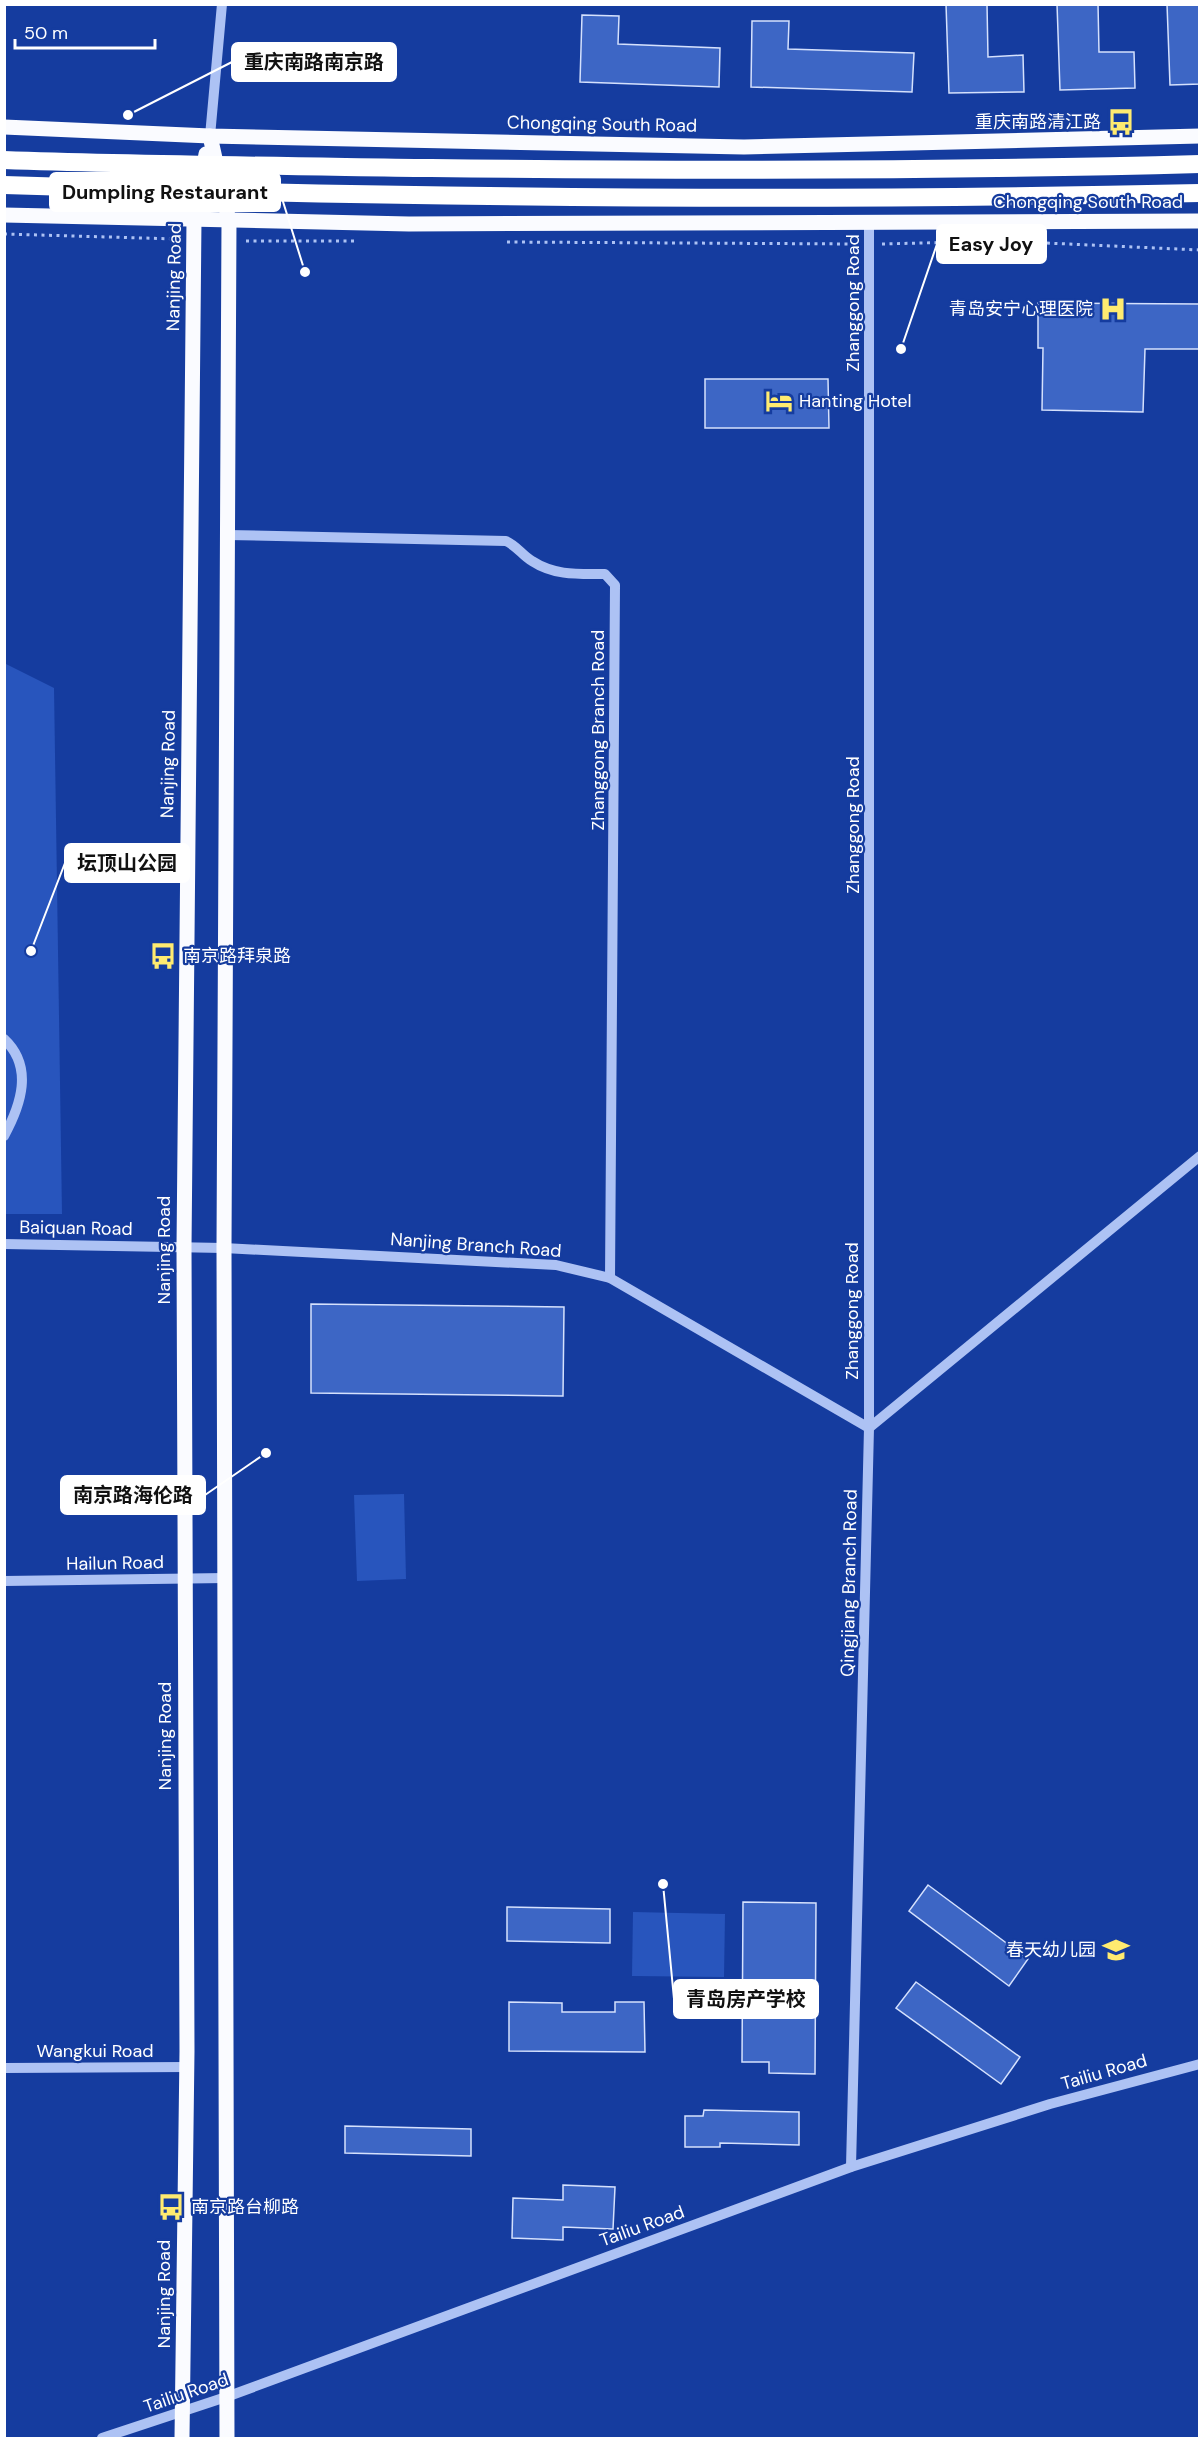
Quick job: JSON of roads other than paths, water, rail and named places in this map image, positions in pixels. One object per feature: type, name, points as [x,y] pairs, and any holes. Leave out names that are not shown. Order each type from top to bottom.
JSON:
[{"type":"highway","points":[[4,160],[110,164],[652,170],[958,170],[1200,164]]},
{"type":"highway","points":[[4,185],[652,198],[963,198],[1200,193]]},
{"type":"main road","name":"Chongqing South Road","points":[[4,127],[210,136],[744,147],[1200,136]]},
{"type":"main road","name":"Nanjing Road","points":[[182,2439],[187,2067],[184,1247],[194,220],[210,136]]},
{"type":"main road","points":[[210,136],[229,221],[224,1248],[227,2439]]},
{"type":"main road","name":"Chongqing South Road","points":[[4,215],[409,224],[1200,220]]},
{"type":"street","points":[[210,136],[222,4]]},
{"type":"street","name":"Zhanggong Road","points":[[869,221],[869,1428]]},
{"type":"street","name":"Zhanggong Branch Road","points":[[227,535],[506,541],[517,546],[530,560],[554,573],[605,574],[615,585],[610,1278]]},
{"type":"street","points":[[4,1040],[21,1065],[23,1076],[22,1091],[4,1136]]},
{"type":"street","points":[[869,1428],[1200,1156]]},
{"type":"street","name":"Baiquan Road","points":[[4,1244],[184,1247]]},
{"type":"street","name":"Nanjing Branch Road","points":[[184,1247],[556,1265],[610,1278],[869,1428]]},
{"type":"street","name":"Qingjiang Branch Road","points":[[851,2167],[869,1428]]},
{"type":"street","name":"Hailun Road","points":[[4,1581],[226,1578]]},
{"type":"street","name":"Tailiu Road","points":[[102,2439],[228,2396],[851,2167],[1050,2104],[1200,2064]]},
{"type":"street","name":"Wangkui Road","points":[[4,2068],[187,2067]]},
{"type":"place","name":"重庆南路南京路","points":[[128,115]]},
{"type":"place","name":"重庆南路清江路","points":[[1121,122]]},
{"type":"place","name":"Dumpling Restaurant","points":[[305,272]]},
{"type":"place","name":"青岛安宁心理医院","points":[[1113,309]]},
{"type":"place","name":"Easy Joy","points":[[901,349]]},
{"type":"place","name":"Hanting Hotel","points":[[779,401]]},
{"type":"place","name":"坛顶山公园","points":[[31,951]]},
{"type":"place","name":"南京路拜泉路","points":[[163,956]]},
{"type":"place","name":"南京路海伦路","points":[[266,1453]]},
{"type":"place","name":"青岛房产学校","points":[[663,1884]]},
{"type":"place","name":"春天幼儿园","points":[[1116,1950]]},
{"type":"place","name":"南京路台柳路","points":[[171,2207]]}]
